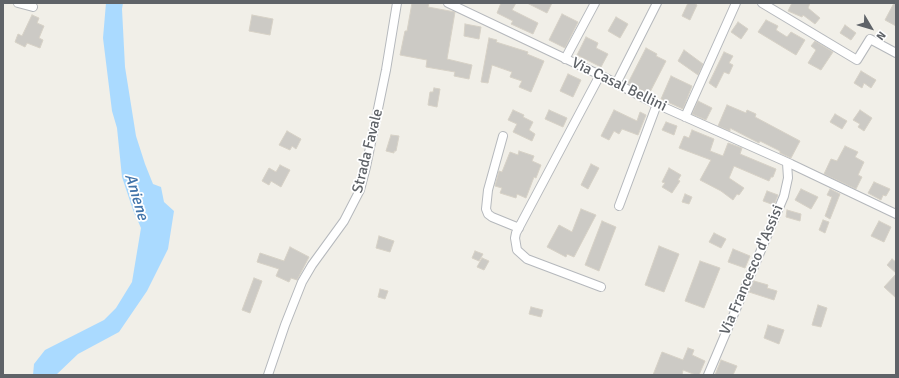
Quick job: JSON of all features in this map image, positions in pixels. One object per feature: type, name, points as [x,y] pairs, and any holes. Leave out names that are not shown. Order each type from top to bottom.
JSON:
[{"type":"street","points":[[18,3],[33,7]]},
{"type":"street","name":"Strada Favale","points":[[268,375],[285,325],[302,282],[312,265],[344,221],[360,190],[365,173],[386,70],[397,3]]},
{"type":"street","name":"Via Casal Bellini","points":[[448,3],[600,75],[657,104],[896,214]]},
{"type":"street","points":[[565,59],[596,3]]},
{"type":"street","points":[[616,84],[657,3]]},
{"type":"street","points":[[685,117],[736,3]]},
{"type":"street","points":[[762,3],[857,60],[870,39],[896,53]]},
{"type":"street","points":[[600,75],[515,235],[515,241],[517,250],[531,261],[601,287]]},
{"type":"street","points":[[619,206],[657,104]]},
{"type":"street","points":[[503,136],[488,190],[486,210],[492,217],[519,228]]},
{"type":"street","name":"Via Francesco d'Assisi","points":[[708,375],[784,196],[788,183],[789,164]]},
{"type":"water","name":"Aniene","points":[[106,3],[123,3],[125,67],[136,136],[153,184],[161,187],[164,202],[174,211],[168,249],[147,291],[119,332],[78,354],[56,375],[33,375],[34,364],[45,350],[104,320],[116,308],[132,282],[141,228],[133,210],[122,177],[117,128],[112,111],[103,38]]},
{"type":"building","points":[[412,3],[429,3],[428,7],[455,12],[447,59],[472,65],[469,79],[454,76],[455,72],[426,67],[427,60],[400,55],[405,31],[407,31]]},
{"type":"building","points":[[501,3],[516,3],[512,10],[538,23],[533,34],[511,24],[513,21],[497,13]]},
{"type":"building","points":[[527,3],[552,3],[547,13]]},
{"type":"building","points":[[688,3],[694,3],[697,5],[690,20],[682,16]]},
{"type":"building","points":[[792,3],[810,3],[808,8],[820,18],[815,24],[803,15],[802,17],[788,11]]},
{"type":"building","points":[[894,3],[896,3],[896,26],[885,20]]},
{"type":"building","points":[[562,14],[578,22],[565,48],[549,40]]},
{"type":"building","points":[[32,15],[39,18],[37,23],[44,26],[39,38],[43,40],[40,48],[27,43],[25,47],[15,42],[18,34],[22,36]]},
{"type":"building","points":[[252,15],[273,19],[270,35],[249,31]]},
{"type":"building","points":[[616,17],[628,24],[620,38],[608,31]]},
{"type":"building","points":[[766,20],[778,26],[776,30],[787,37],[791,32],[805,40],[796,55],[758,32]]},
{"type":"building","points":[[738,22],[748,29],[741,39],[731,32]]},
{"type":"building","points":[[465,24],[481,27],[479,39],[464,36]]},
{"type":"building","points":[[845,25],[856,33],[851,40],[840,33]]},
{"type":"building","points":[[586,37],[598,43],[596,48],[608,54],[601,67],[577,55]]},
{"type":"building","points":[[489,38],[497,40],[496,42],[528,52],[527,54],[544,61],[531,92],[519,87],[522,81],[510,77],[512,72],[492,65],[488,83],[481,82]]},
{"type":"building","points":[[815,41],[833,52],[821,70],[808,63],[816,50],[811,46]]},
{"type":"building","points":[[646,48],[657,54],[656,56],[666,61],[649,94],[628,83]]},
{"type":"building","points":[[684,50],[703,64],[698,75],[678,61]]},
{"type":"building","points":[[724,52],[733,56],[729,63],[733,65],[729,74],[724,72],[716,88],[709,83]]},
{"type":"building","points":[[861,71],[876,80],[871,88],[864,83],[862,88],[854,83]]},
{"type":"building","points":[[568,74],[581,80],[573,97],[560,91]]},
{"type":"building","points":[[671,76],[692,86],[683,109],[661,99]]},
{"type":"building","points":[[434,88],[440,89],[437,107],[428,105],[430,92],[433,92]]},
{"type":"building","points":[[698,101],[712,108],[706,120],[692,114]]},
{"type":"building","points":[[727,105],[746,113],[747,110],[756,114],[755,117],[800,141],[791,158],[760,141],[759,143],[730,128],[730,131],[718,126]]},
{"type":"building","points":[[513,110],[524,115],[523,117],[533,122],[529,130],[535,134],[532,141],[513,132],[517,124],[508,120]]},
{"type":"building","points":[[549,110],[567,118],[563,127],[545,119]]},
{"type":"building","points":[[614,110],[637,121],[640,112],[646,115],[638,135],[622,129],[619,134],[614,131],[609,140],[601,136]]},
{"type":"building","points":[[860,110],[872,118],[864,131],[858,127],[860,124],[853,120]]},
{"type":"building","points":[[835,114],[847,121],[842,129],[830,122]]},
{"type":"building","points":[[666,122],[677,126],[674,135],[662,130]]},
{"type":"building","points":[[692,130],[714,139],[710,151],[723,156],[728,143],[742,148],[740,154],[776,169],[773,177],[771,177],[769,181],[734,166],[729,178],[744,188],[733,200],[721,191],[700,180],[711,160],[679,148],[684,136],[689,138]]},
{"type":"building","points":[[287,131],[301,139],[296,149],[292,146],[290,150],[279,145]]},
{"type":"building","points":[[391,135],[399,136],[396,151],[394,151],[394,153],[386,151]]},
{"type":"building","points":[[845,146],[858,152],[855,157],[864,162],[858,175],[862,177],[856,189],[824,174],[831,159],[837,161]]},
{"type":"building","points":[[519,151],[534,156],[532,161],[541,165],[536,178],[534,177],[526,198],[517,194],[516,198],[500,193],[502,188],[495,186],[499,171],[502,172],[510,152],[518,155]]},
{"type":"building","points":[[591,164],[599,168],[588,189],[581,185]]},
{"type":"building","points":[[280,165],[290,170],[281,187],[271,181],[269,185],[262,181],[269,168],[276,172]]},
{"type":"building","points":[[669,168],[681,175],[678,180],[680,181],[672,193],[662,187],[665,183],[662,182]]},
{"type":"building","points":[[874,182],[890,189],[886,196],[883,195],[881,200],[868,193]]},
{"type":"building","points":[[801,189],[818,197],[811,209],[795,200]]},
{"type":"building","points":[[830,189],[840,194],[830,219],[825,216],[832,197],[827,195]]},
{"type":"building","points":[[767,191],[778,195],[774,205],[763,201]]},
{"type":"building","points":[[685,194],[692,197],[689,204],[682,202]]},
{"type":"building","points":[[581,209],[596,215],[574,257],[567,254],[566,257],[547,247],[559,225],[572,232]]},
{"type":"building","points":[[787,210],[801,214],[800,221],[786,217]]},
{"type":"building","points":[[823,220],[829,222],[825,233],[819,230]]},
{"type":"building","points":[[602,221],[616,227],[599,271],[585,265]]},
{"type":"building","points":[[879,221],[891,227],[884,242],[871,236]]},
{"type":"building","points":[[714,233],[726,239],[721,248],[709,242]]},
{"type":"building","points":[[379,236],[394,241],[390,252],[376,248]]},
{"type":"building","points":[[659,246],[679,254],[664,292],[645,285]]},
{"type":"building","points":[[290,247],[309,257],[297,280],[291,278],[289,282],[276,276],[279,269],[257,262],[260,253],[284,261]]},
{"type":"building","points":[[733,249],[750,256],[745,268],[728,262]]},
{"type":"building","points":[[475,251],[483,254],[479,261],[472,258]]},
{"type":"building","points":[[482,258],[489,261],[484,270],[477,267]]},
{"type":"building","points":[[892,259],[896,262],[896,273],[887,265]]},
{"type":"building","points":[[700,261],[720,268],[704,308],[685,301]]},
{"type":"building","points":[[896,274],[896,298],[884,287]]},
{"type":"building","points":[[254,278],[262,281],[250,313],[242,310]]},
{"type":"building","points":[[754,281],[768,285],[767,288],[777,291],[774,300],[749,292]]},
{"type":"building","points":[[380,289],[388,291],[385,299],[378,297]]},
{"type":"building","points":[[818,305],[827,308],[821,327],[812,325]]},
{"type":"building","points":[[531,307],[543,310],[541,317],[529,314]]},
{"type":"building","points":[[768,325],[784,330],[779,344],[764,338]]},
{"type":"building","points":[[688,348],[694,350],[692,355],[705,361],[699,375],[683,370],[682,375],[653,375],[662,352],[683,360]]},
{"type":"building","points":[[721,360],[737,366],[733,375],[715,375]]}]
